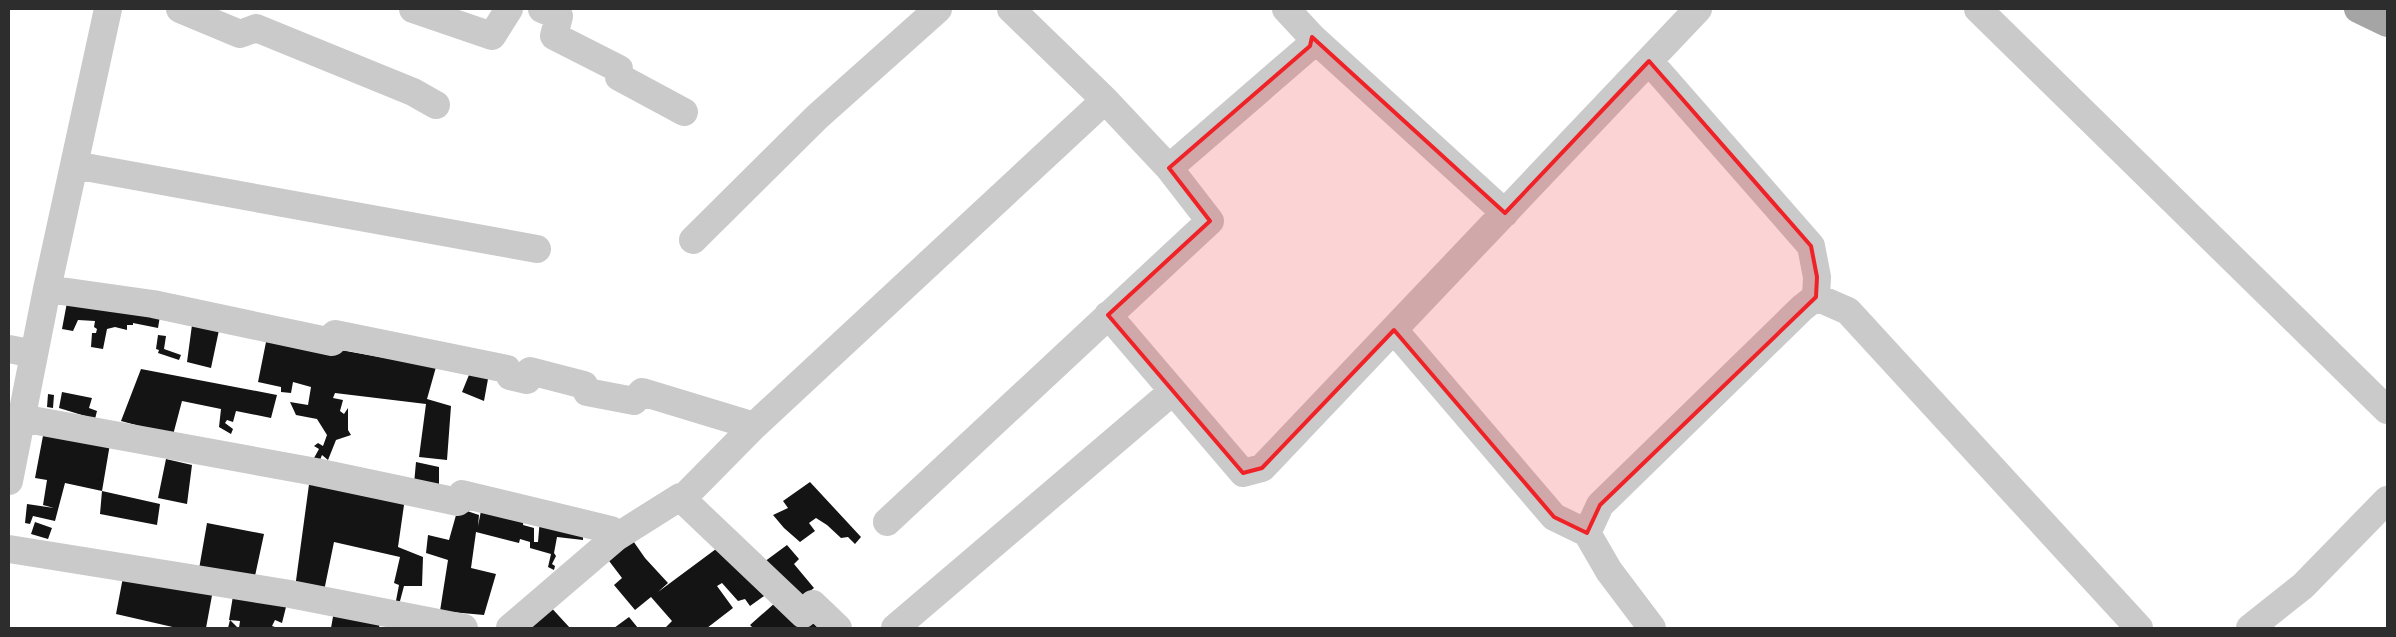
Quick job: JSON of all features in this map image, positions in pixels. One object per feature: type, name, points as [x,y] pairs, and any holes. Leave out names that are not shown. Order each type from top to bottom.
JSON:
[{"type":"main road","points":[[2358,9],[2387,23]]},
{"type":"street","points":[[9,481],[21,418],[21,352],[47,288],[108,9]]},
{"type":"street","points":[[180,9],[240,34],[256,28],[413,92],[436,105]]},
{"type":"street","points":[[413,9],[466,14],[492,36],[504,16]]},
{"type":"street","points":[[542,9],[559,16],[554,36],[619,69],[619,77],[684,112]]},
{"type":"street","points":[[693,240],[817,117],[938,9]]},
{"type":"street","points":[[887,522],[1210,220],[1169,168],[1105,100],[1011,9]]},
{"type":"street","points":[[1286,9],[1312,37],[1505,213]]},
{"type":"street","points":[[1108,315],[1243,473],[1262,468],[1698,9]]},
{"type":"street","points":[[1978,9],[2387,410]]},
{"type":"street","points":[[1169,168],[1310,46],[1312,37]]},
{"type":"street","points":[[1587,533],[1600,505],[1802,308],[1816,297],[1817,277],[1811,246],[1649,60]]},
{"type":"street","points":[[682,499],[754,426],[1105,100]]},
{"type":"street","points":[[74,164],[537,248]]},
{"type":"street","points":[[47,288],[153,304],[332,342],[335,334],[507,369],[510,376],[527,380],[530,371],[584,385],[587,392],[634,401],[642,392],[754,426]]},
{"type":"street","points":[[1816,297],[1848,312],[2139,628]]},
{"type":"street","points":[[1394,330],[1554,517],[1587,533],[1609,571],[1652,628]]},
{"type":"street","points":[[895,628],[1173,391]]},
{"type":"street","points":[[21,418],[316,472],[458,502],[462,494],[611,530],[615,538]]},
{"type":"street","points":[[510,628],[615,538],[680,497],[803,614],[812,604],[838,628]]},
{"type":"street","points":[[2250,628],[2304,586],[2387,500]]},
{"type":"street","points":[[9,548],[290,594],[464,628]]},
{"type":"highlighted area","points":[[1312,37],[1505,213],[1649,61],[1811,246],[1817,277],[1816,297],[1600,505],[1587,533],[1554,517],[1394,330],[1262,468],[1243,473],[1108,315],[1210,221],[1169,168],[1310,46]]},
{"type":"building","points":[[68,297],[160,316],[158,328],[133,323],[133,325],[127,325],[127,330],[115,327],[107,329],[103,349],[91,347],[92,333],[96,333],[97,329],[94,327],[95,321],[78,320],[73,331],[62,329]]},
{"type":"building","points":[[192,325],[219,330],[211,368],[187,362]]},
{"type":"building","points":[[158,335],[166,336],[164,349],[181,355],[179,360],[158,353],[159,350],[156,349]]},
{"type":"building","points":[[267,337],[436,367],[427,399],[451,406],[447,460],[419,457],[426,404],[335,393],[333,398],[343,400],[340,411],[344,414],[348,408],[348,430],[351,435],[336,440],[328,460],[322,455],[320,460],[314,458],[319,449],[314,446],[318,443],[323,446],[327,435],[317,419],[296,415],[290,402],[308,405],[311,387],[293,382],[291,393],[281,392],[281,387],[258,382]]},
{"type":"building","points":[[141,369],[277,395],[271,418],[236,411],[233,422],[227,420],[225,423],[233,429],[231,434],[219,427],[221,409],[182,401],[173,435],[121,421]]},
{"type":"building","points":[[471,370],[488,379],[484,401],[462,392]]},
{"type":"building","points":[[62,392],[92,398],[89,408],[97,411],[95,419],[59,408]]},
{"type":"building","points":[[48,394],[54,395],[53,408],[47,407]]},
{"type":"building","points":[[46,420],[112,432],[102,491],[65,483],[55,521],[33,516],[30,524],[25,523],[27,504],[54,508],[43,505],[47,480],[35,478]]},
{"type":"building","points":[[166,459],[192,465],[187,504],[158,498]]},
{"type":"building","points":[[416,462],[439,467],[439,488],[414,484]]},
{"type":"building","points":[[310,477],[405,498],[398,547],[423,557],[422,586],[404,586],[400,601],[395,606],[399,585],[394,583],[400,557],[334,542],[324,591],[295,588]]},
{"type":"building","points":[[810,482],[861,537],[855,544],[848,537],[841,538],[816,518],[809,523],[815,531],[800,542],[773,515],[788,508],[783,501]]},
{"type":"building","points":[[102,491],[160,504],[157,525],[100,514]]},
{"type":"building","points":[[482,506],[524,516],[523,525],[534,528],[534,542],[538,542],[540,518],[583,529],[583,540],[557,537],[554,553],[556,556],[552,564],[555,566],[554,570],[548,567],[551,554],[530,548],[530,542],[520,539],[519,543],[476,532],[471,568],[496,574],[484,615],[440,611],[448,560],[426,553],[428,535],[449,540],[458,508],[479,515],[478,526]]},
{"type":"building","points":[[35,522],[52,528],[48,539],[31,534]]},
{"type":"building","points":[[207,523],[264,534],[255,576],[199,569]]},
{"type":"building","points":[[629,535],[645,558],[668,583],[658,592],[720,546],[767,594],[750,606],[745,599],[738,601],[722,583],[717,586],[733,608],[707,628],[665,628],[672,621],[651,597],[635,610],[614,585],[622,578],[603,553]]},
{"type":"building","points":[[787,545],[799,559],[794,564],[814,588],[801,598],[764,562]]},
{"type":"building","points":[[124,572],[213,590],[206,628],[177,628],[116,614]]},
{"type":"building","points":[[234,590],[287,603],[282,623],[275,620],[272,626],[278,628],[239,628],[240,621],[229,620]]},
{"type":"building","points":[[776,602],[801,627],[814,616],[827,628],[753,628],[750,625]]},
{"type":"building","points":[[547,603],[570,628],[516,628]]},
{"type":"building","points":[[334,611],[380,622],[379,628],[331,628]]},
{"type":"building","points":[[629,617],[638,628],[614,628]]},
{"type":"building","points":[[230,620],[238,628],[228,628]]}]
